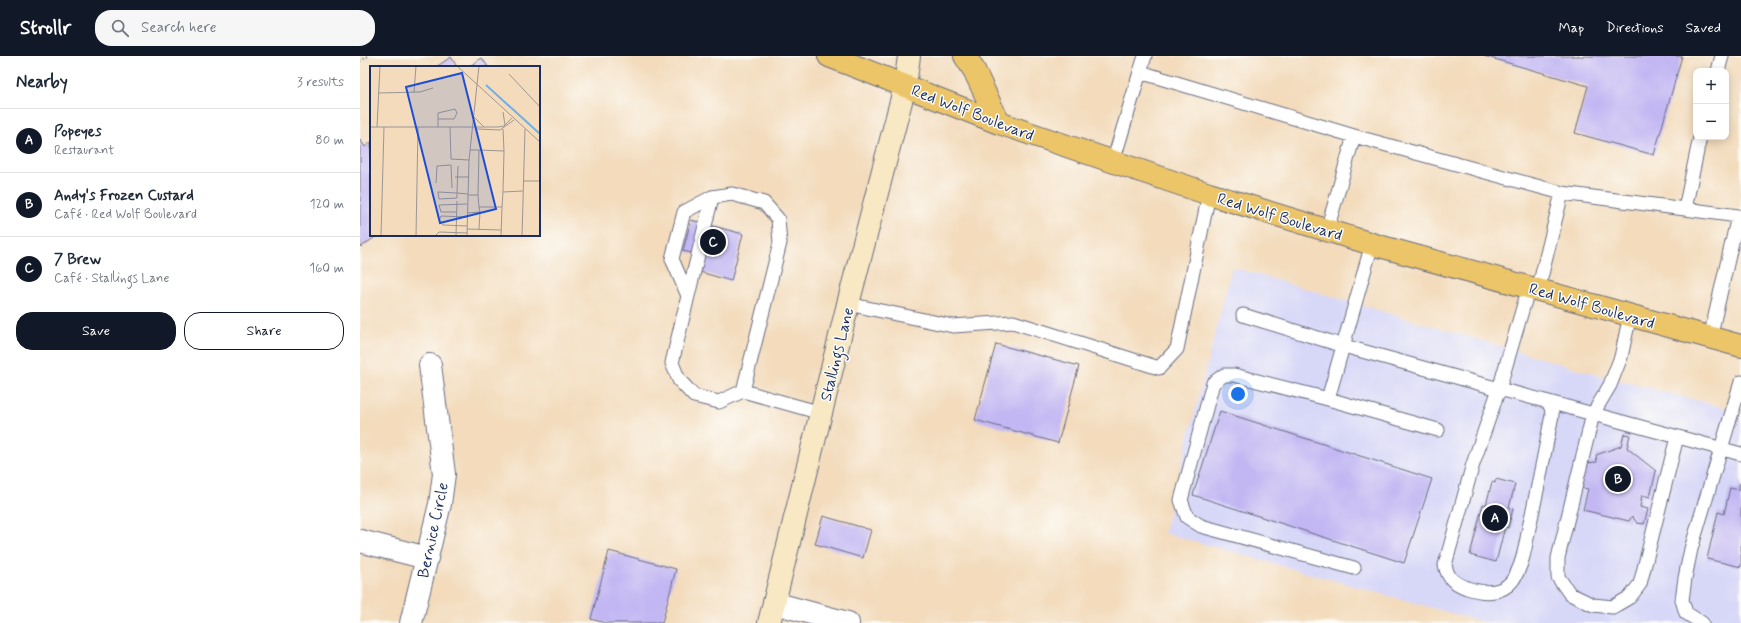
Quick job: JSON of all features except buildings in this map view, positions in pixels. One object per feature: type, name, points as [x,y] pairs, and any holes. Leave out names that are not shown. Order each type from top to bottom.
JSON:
[{"type":"highway","name":"Red Wolf Boulevard","points":[[829,56],[999,123],[1209,194],[1372,244],[1741,346]]},
{"type":"highway","points":[[965,56],[974,70],[999,123]]},
{"type":"street","name":"Stallings Lane","points":[[771,613],[848,304],[905,86],[909,56]]},
{"type":"street","name":"Stallings Lane","points":[[905,86],[924,56]]},
{"type":"street","name":"Bernice Circle","points":[[411,623],[440,504],[444,474],[430,365]]},
{"type":"street","points":[[360,541],[427,558]]},
{"type":"street","points":[[771,613],[848,623]]},
{"type":"lane","points":[[1113,162],[1145,56]]},
{"type":"lane","points":[[1719,68],[1722,56]]},
{"type":"lane","points":[[1140,72],[1354,136],[1562,193],[1739,217],[1710,338]]},
{"type":"lane","points":[[1327,230],[1354,136]]},
{"type":"lane","points":[[1685,209],[1699,140]]},
{"type":"lane","points":[[1545,401],[1551,406],[1552,415],[1541,474],[1522,558],[1512,581],[1506,587],[1492,592],[1477,591],[1464,587],[1448,576],[1445,566],[1473,464],[1534,288],[1562,193]]},
{"type":"lane","points":[[688,296],[672,259],[684,212],[712,197],[732,194],[764,202],[778,220],[780,243],[743,391]]},
{"type":"lane","points":[[848,304],[953,326],[1013,322],[1159,368],[1177,349],[1209,194]]},
{"type":"lane","points":[[712,197],[672,363],[679,380],[694,396],[719,402],[743,391],[821,413]]},
{"type":"lane","points":[[1328,399],[1372,244]]},
{"type":"lane","points":[[1243,315],[1344,346],[1741,454]]},
{"type":"lane","points":[[1630,316],[1621,357],[1610,385],[1592,414],[1558,558],[1558,577],[1570,594],[1593,605],[1613,607],[1630,597],[1640,584],[1677,437]]},
{"type":"lane","points":[[1354,568],[1201,526],[1187,517],[1181,500],[1213,383],[1224,376],[1234,375],[1328,399],[1438,430]]},
{"type":"lane","points":[[1702,623],[1686,613],[1682,600],[1684,578],[1691,549],[1741,382]]},
{"type":"path","points":[[360,61],[368,56]]},
{"type":"shaded area","points":[[1232,267],[1588,372],[1741,412],[1741,623],[1486,623],[1164,533]]},
{"type":"place","name":"7 Brew","points":[[713,242]]},
{"type":"place","name":"Andy's Frozen Custard","points":[[1618,479]]},
{"type":"place","name":"Popeyes","points":[[1495,518]]}]
